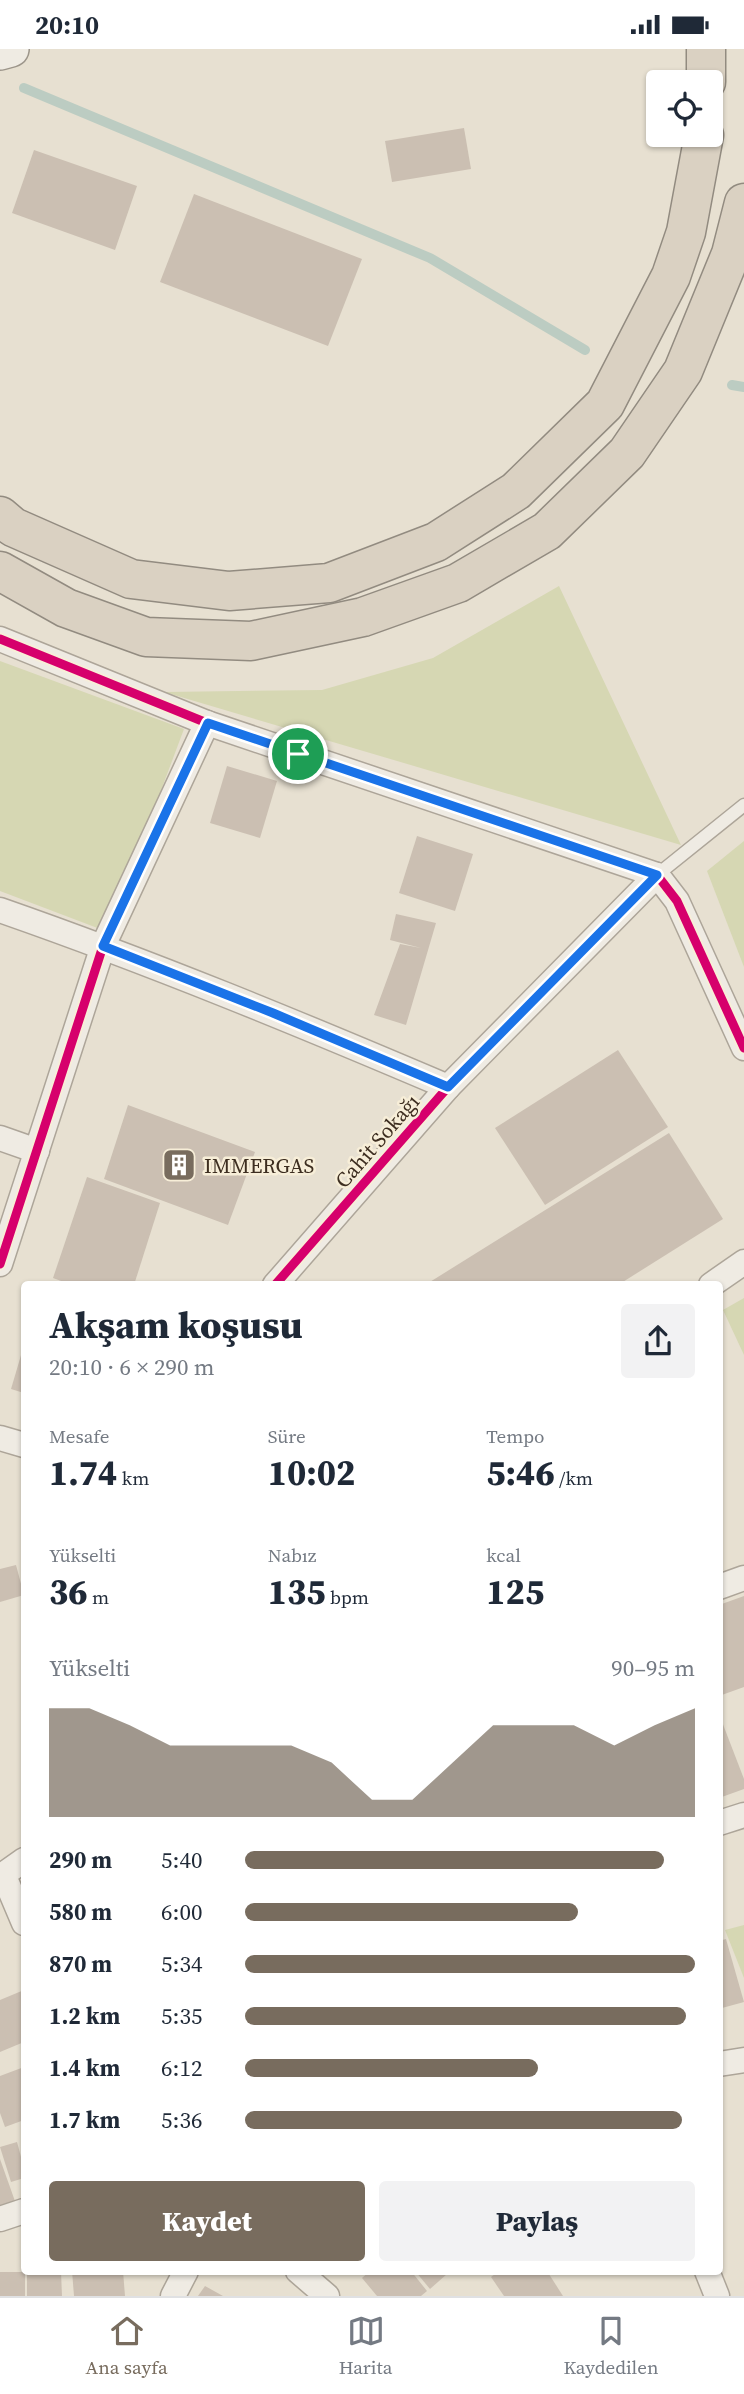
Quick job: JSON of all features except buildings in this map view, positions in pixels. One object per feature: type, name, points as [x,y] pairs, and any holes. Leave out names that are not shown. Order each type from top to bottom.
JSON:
[{"type":"highway","points":[[706,49],[706,70]]},
{"type":"highway","points":[[0,516],[13,527],[131,579],[229,591],[329,583],[436,542],[516,491],[605,404],[671,276],[687,232],[702,147]]},
{"type":"highway","points":[[0,571],[66,608],[146,637],[238,641],[251,641],[363,617],[457,583],[547,531],[627,453],[682,371],[731,254],[744,203]]},
{"type":"main road","points":[[0,52],[11,49]]},
{"type":"street","points":[[0,639],[208,723],[657,875],[677,901],[744,1048]]},
{"type":"street","points":[[0,1264],[103,946],[208,723]]},
{"type":"street","name":"Cahit Sokağı","points":[[278,1281],[448,1087],[657,875]]},
{"type":"street","points":[[0,910],[103,946],[273,1013],[448,1087]]},
{"type":"street","points":[[0,1138],[37,1151]]},
{"type":"street","points":[[717,1281],[744,1262]]},
{"type":"street","points":[[0,1439],[21,1444]]},
{"type":"street","points":[[723,1586],[744,1578]]},
{"type":"street","points":[[723,1822],[744,1815]]},
{"type":"street","points":[[21,1862],[2,1876],[21,1917]]},
{"type":"street","points":[[723,2063],[744,2060]]},
{"type":"street","points":[[0,2219],[21,2212]]},
{"type":"street","points":[[173,2296],[184,2275]]},
{"type":"street","points":[[303,2275],[327,2296]]},
{"type":"street","points":[[709,2275],[717,2296]]},
{"type":"lane","points":[[657,875],[744,805]]},
{"type":"green space","points":[[559,586],[681,845],[164,692],[322,690],[433,658]]},
{"type":"green space","points":[[0,661],[184,729],[108,932],[0,891]]},
{"type":"green space","points":[[744,841],[744,967],[707,871]]},
{"type":"green space","points":[[744,1298],[744,1355],[723,1310]]},
{"type":"green space","points":[[744,1925],[744,1978],[725,1930]]},
{"type":"waterway","points":[[24,88],[430,258],[585,350]]},
{"type":"waterway","points":[[732,385],[744,387]]},
{"type":"cycle path","points":[[0,639],[207,723],[657,875],[677,901],[744,1048]]},
{"type":"cycle path","points":[[0,1264],[103,946],[207,723]]},
{"type":"cycle path","points":[[278,1281],[448,1087],[657,875]]},
{"type":"place","name":"IMMERGAS","points":[[179,1165]]},
{"type":"route","points":[[208,723],[298,754],[657,875],[448,1087],[273,1013],[103,946],[208,723]]}]
